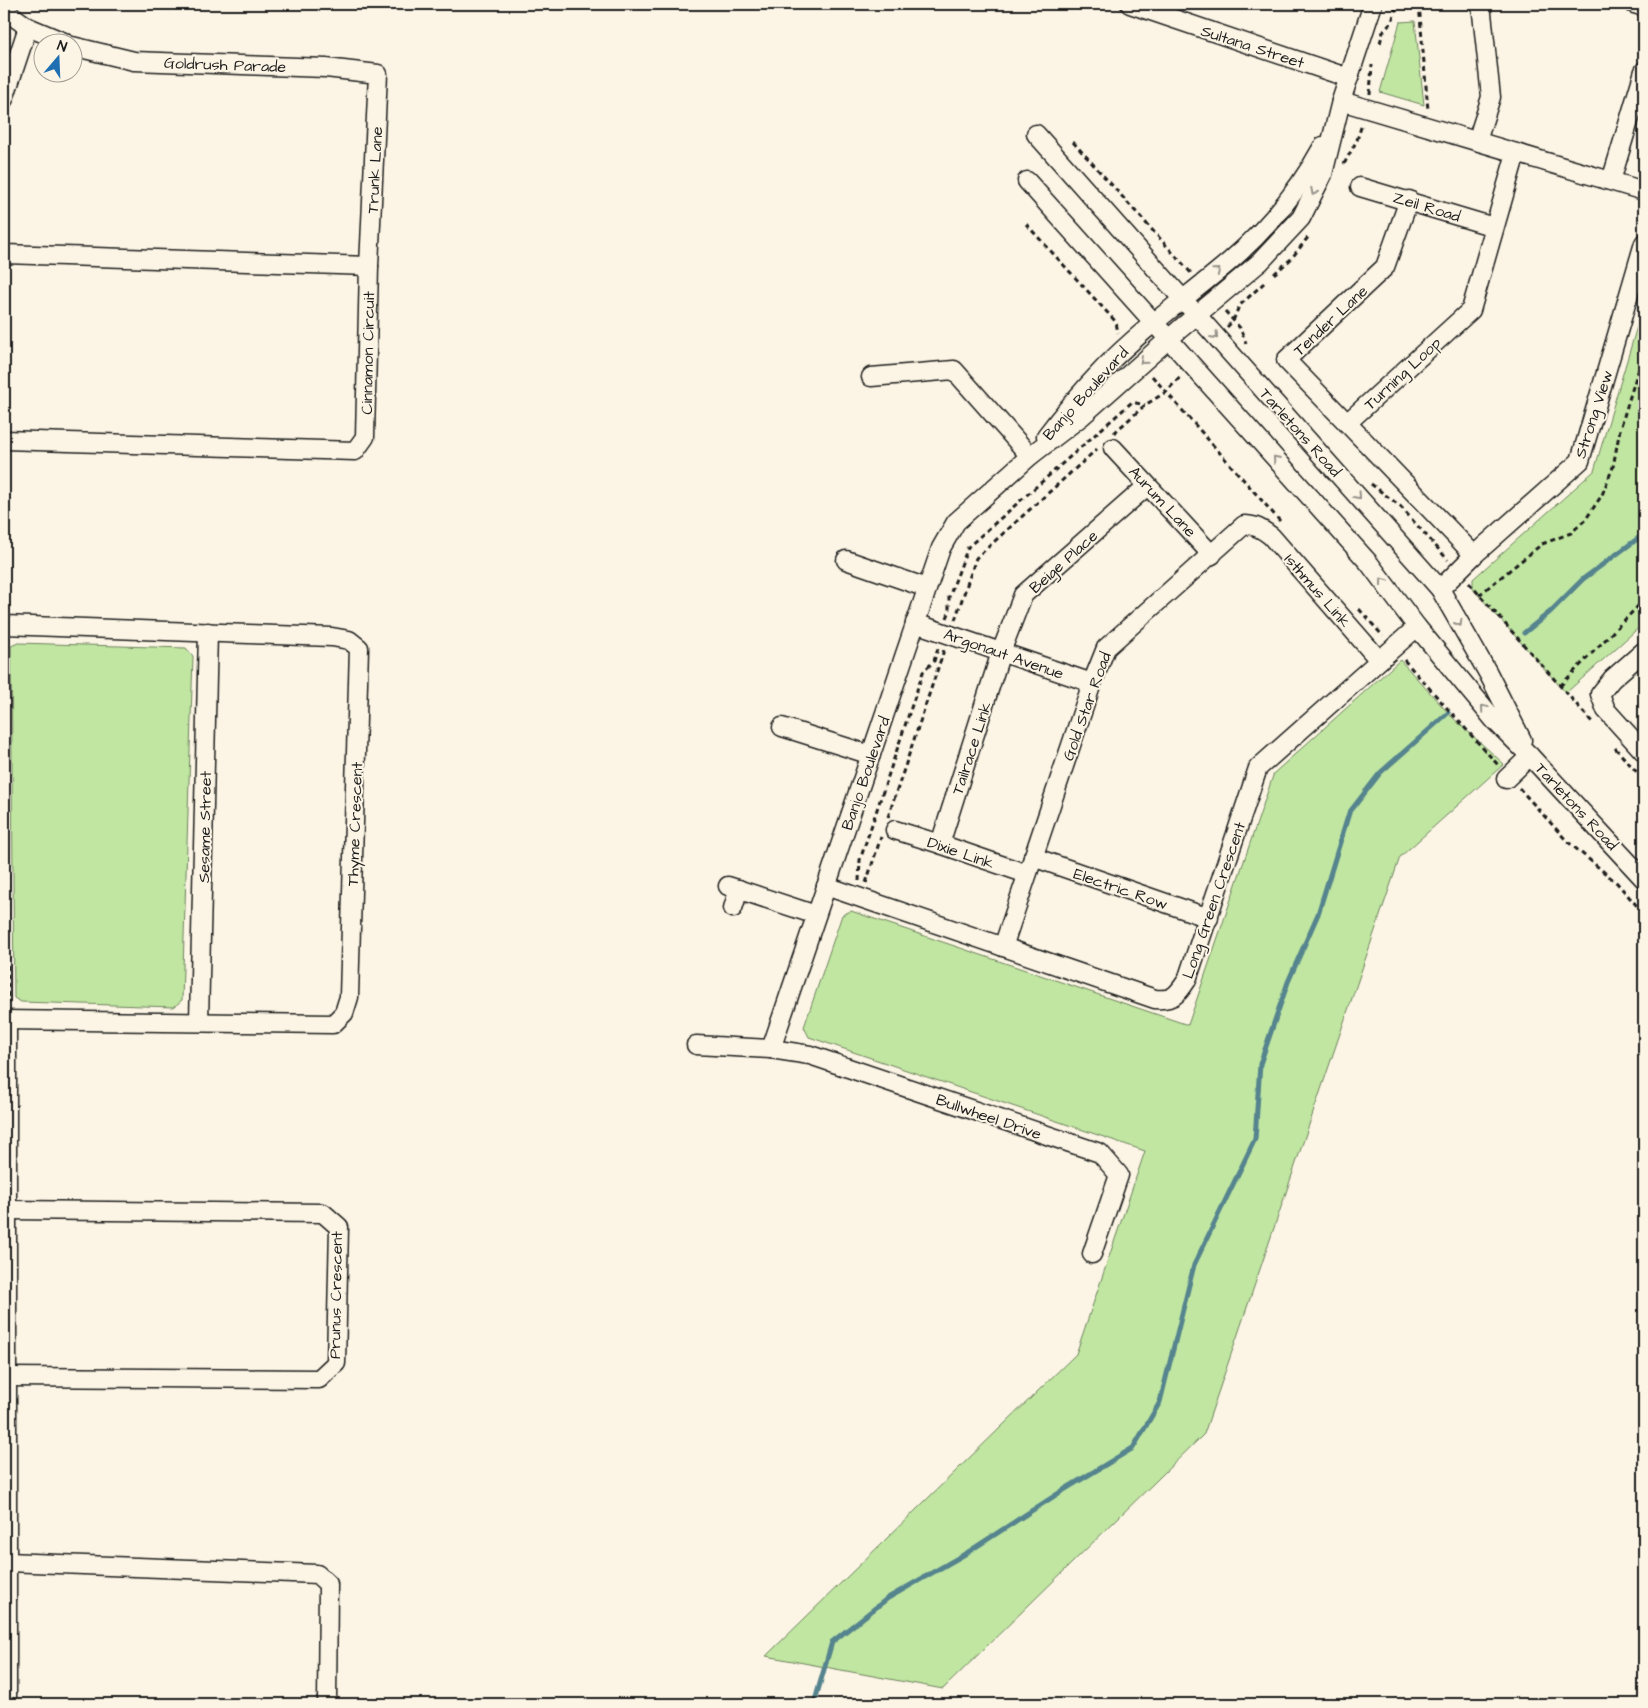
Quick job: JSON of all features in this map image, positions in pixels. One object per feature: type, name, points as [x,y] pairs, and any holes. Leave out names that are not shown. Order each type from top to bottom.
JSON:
[{"type":"street","name":"Sultana Street","points":[[1131,4],[1349,78]]},
{"type":"street","name":"Banjo Boulevard","points":[[771,1049],[940,548],[956,522],[1030,456],[1082,416],[1140,363],[1260,262],[1301,218],[1323,174],[1341,101],[1372,4]]},
{"type":"street","points":[[1477,141],[1491,97],[1481,4]]},
{"type":"street","points":[[1634,4],[1644,7]]},
{"type":"street","points":[[4,10],[28,28],[38,32]]},
{"type":"street","points":[[4,99],[28,28]]},
{"type":"street","name":"Goldrush Parade","points":[[82,48],[134,61],[326,68],[378,74]]},
{"type":"street","points":[[1611,181],[1644,71]]},
{"type":"street","name":"Trunk Lane","points":[[370,266],[378,74]]},
{"type":"street","points":[[1341,101],[1644,191]]},
{"type":"street","name":"Banjo Boulevard","points":[[1030,456],[1105,366],[1231,260],[1275,217],[1310,170],[1334,129]]},
{"type":"street","name":"Tarletons Road","points":[[1036,134],[1440,589],[1488,673],[1530,756]]},
{"type":"street","name":"Turning Loop","points":[[1347,424],[1471,310],[1516,152]]},
{"type":"street","name":"Tarletons Road","points":[[1027,181],[1160,318],[1369,563],[1418,627],[1495,721],[1644,879]]},
{"type":"street","name":"Zeil Road","points":[[1360,187],[1494,226]]},
{"type":"street","name":"Tender Lane","points":[[1347,424],[1286,360],[1385,268],[1409,200]]},
{"type":"street","name":"Strong View","points":[[1440,589],[1474,555],[1580,461],[1644,243]]},
{"type":"street","points":[[4,254],[370,266]]},
{"type":"street","name":"Cinnamon Circuit","points":[[4,440],[355,451],[366,437],[370,266]]},
{"type":"street","points":[[871,377],[954,370],[1030,456]]},
{"type":"street","points":[[1347,424],[1474,555]]},
{"type":"street","name":"Aurum Lane","points":[[1113,448],[1212,555]]},
{"type":"street","name":"Beige Place","points":[[1002,652],[1024,595],[1147,486]]},
{"type":"street","name":"Gold Star Road","points":[[1003,947],[1026,874],[1092,683],[1106,648],[1244,525],[1252,525]]},
{"type":"street","name":"Isthmus Link","points":[[1252,525],[1270,536],[1379,660]]},
{"type":"street","points":[[846,560],[927,588]]},
{"type":"street","name":"Argonaut Avenue","points":[[916,623],[1092,683]]},
{"type":"street","name":"Thyme Crescent","points":[[4,625],[332,637],[349,640],[360,648],[348,997],[344,1013],[333,1024],[5,1020]]},
{"type":"street","name":"Long Green Crescent","points":[[826,886],[1155,999],[1166,1000],[1178,994],[1187,980],[1258,768],[1393,647],[1418,627]]},
{"type":"street","name":"Sesame Street","points":[[199,1021],[208,632]]},
{"type":"street","points":[[1644,651],[1612,679],[1600,694],[1606,710],[1644,752]]},
{"type":"street","name":"Tailrace Link","points":[[940,844],[1002,652]]},
{"type":"street","points":[[782,727],[870,755]]},
{"type":"street","points":[[1507,778],[1530,756]]},
{"type":"street","name":"Dixie Link","points":[[894,830],[1026,874]]},
{"type":"street","name":"Electric Row","points":[[1032,857],[1208,918]]},
{"type":"street","points":[[733,908],[733,888],[816,915]]},
{"type":"street","points":[[5,1020],[7,1210],[6,1700]]},
{"type":"street","points":[[696,1045],[771,1049]]},
{"type":"street","name":"Bullwheel Drive","points":[[771,1049],[810,1055],[1100,1153],[1120,1175],[1092,1254]]},
{"type":"street","name":"Prunus Crescent","points":[[7,1210],[323,1213],[339,1227],[336,1363],[319,1380],[7,1377]]},
{"type":"street","points":[[7,1562],[317,1574],[328,1584],[327,1704]]},
{"type":"path","points":[[1419,4],[1429,127]]},
{"type":"path","points":[[1073,142],[1201,285]]},
{"type":"path","points":[[1026,224],[1116,322],[1118,338],[1126,347]]},
{"type":"path","points":[[1215,300],[1240,328],[1247,347]]},
{"type":"path","points":[[1479,595],[1542,544],[1570,533],[1586,519],[1602,495],[1613,467],[1623,421],[1644,357]]},
{"type":"path","points":[[1140,363],[1281,521]]},
{"type":"path","points":[[1363,478],[1400,506],[1594,725]]},
{"type":"path","points":[[1560,686],[1644,600]]},
{"type":"path","points":[[1354,603],[1507,778],[1567,841],[1617,883],[1644,914]]},
{"type":"path","points":[[4,636],[6,646],[8,998],[5,1020]]},
{"type":"path","points":[[1613,746],[1644,780]]},
{"type":"green space","points":[[1415,21],[1424,105],[1380,92],[1400,22]]},
{"type":"green space","points":[[1644,303],[1644,623],[1566,693],[1473,589],[1473,579],[1594,471]]},
{"type":"green space","points":[[18,643],[186,648],[193,656],[182,1000],[174,1007],[21,1002],[14,998],[11,646]]},
{"type":"green space","points":[[1400,660],[1452,717],[1504,764],[1400,857],[1204,1434],[943,1689],[766,1656],[1076,1354],[1145,1151],[809,1037],[804,1027],[842,915],[851,911],[1188,1025],[1274,773]]},
{"type":"waterway","points":[[1524,633],[1550,612],[1583,579],[1644,534]]},
{"type":"waterway","points":[[814,1704],[832,1642],[888,1598],[965,1554],[1062,1491],[1133,1448],[1160,1402],[1194,1265],[1255,1139],[1260,1064],[1288,982],[1318,914],[1349,813],[1380,773],[1448,713]]}]
